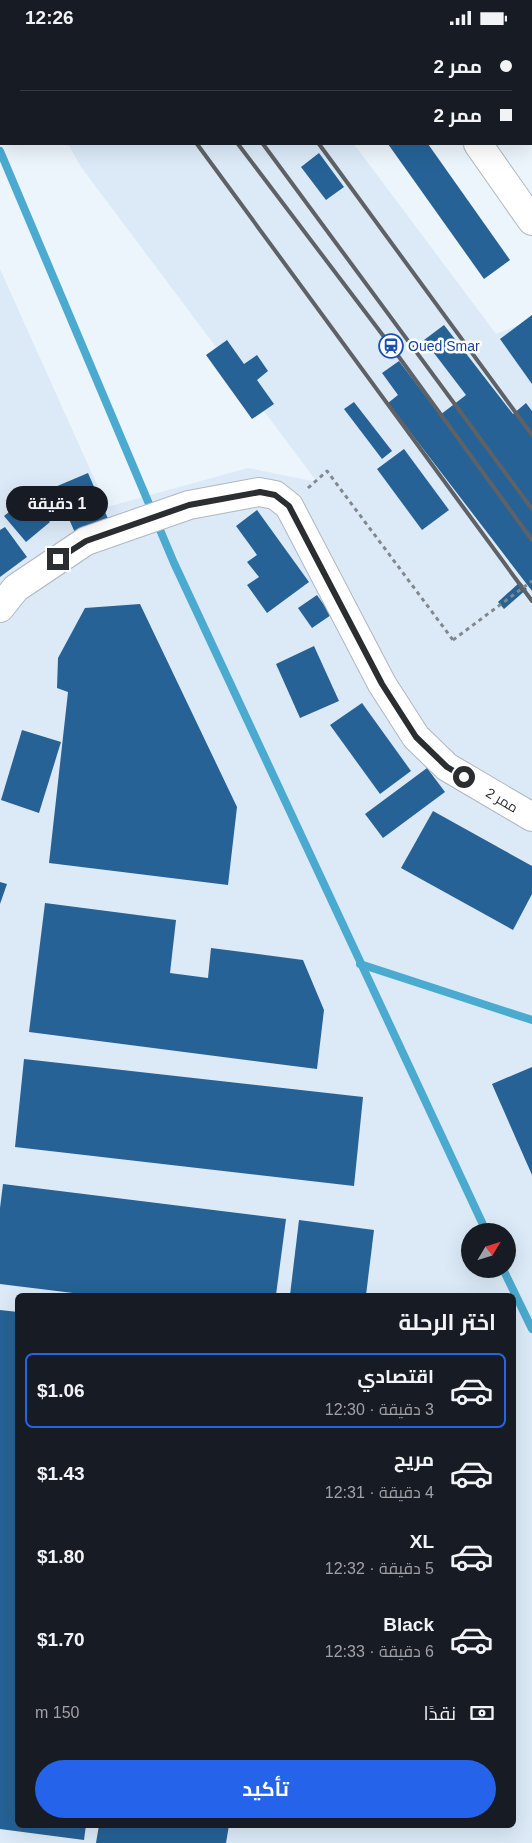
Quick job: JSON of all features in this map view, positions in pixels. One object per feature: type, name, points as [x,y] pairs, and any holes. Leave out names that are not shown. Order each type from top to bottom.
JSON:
[{"type":"street","points":[[479,145],[531,219]]},
{"type":"street","name":"ممر 2","points":[[0,608],[16,588],[86,541],[189,505],[260,492],[275,495],[289,506],[382,684],[416,737],[447,767],[532,817]]},
{"type":"path","points":[[327,471],[453,640],[532,581]]},
{"type":"shaded area","points":[[69,145],[355,145],[496,334],[524,323],[532,335],[532,1843],[0,1843],[0,269],[107,507],[248,468],[317,482],[81,167]]},
{"type":"building","points":[[389,145],[429,145],[510,260],[484,279]]},
{"type":"building","points":[[319,153],[344,187],[326,200],[301,167]]},
{"type":"building","points":[[532,315],[532,384],[500,339]]},
{"type":"building","points":[[444,325],[513,414],[526,403],[532,411],[532,591],[388,403],[398,395],[382,373],[399,361],[440,415],[466,395],[424,340]]},
{"type":"building","points":[[227,340],[244,364],[257,355],[268,371],[257,380],[274,404],[252,419],[206,355]]},
{"type":"building","points":[[354,402],[392,451],[382,459],[344,409]]},
{"type":"building","points":[[404,449],[449,510],[422,530],[377,469]]},
{"type":"building","points":[[88,473],[109,521],[76,535],[55,487]]},
{"type":"building","points":[[29,496],[50,522],[26,542],[4,516]]},
{"type":"building","points":[[257,510],[309,582],[267,613],[247,585],[259,577],[247,562],[257,555],[236,526]]},
{"type":"building","points":[[5,527],[27,557],[0,577],[0,530]]},
{"type":"building","points":[[520,582],[527,589],[504,609],[498,602]]},
{"type":"building","points":[[317,595],[331,615],[312,628],[298,608]]},
{"type":"building","points":[[140,604],[237,807],[228,885],[49,863],[68,692],[57,688],[58,658],[85,608]]},
{"type":"building","points":[[314,646],[339,701],[300,718],[276,664]]},
{"type":"building","points":[[362,703],[411,771],[380,794],[330,725]]},
{"type":"building","points":[[22,730],[61,742],[39,813],[1,800]]},
{"type":"building","points":[[427,768],[445,792],[383,838],[365,814]]},
{"type":"building","points":[[433,811],[532,866],[532,894],[513,930],[401,868]]},
{"type":"building","points":[[0,882],[7,884],[0,904]]},
{"type":"building","points":[[45,903],[176,920],[170,973],[208,978],[211,948],[303,960],[324,1010],[317,1069],[29,1032]]},
{"type":"building","points":[[24,1059],[363,1097],[354,1186],[15,1147]]},
{"type":"building","points":[[532,1067],[532,1175],[492,1084]]},
{"type":"building","points":[[3,1184],[286,1219],[276,1293],[73,1293],[0,1284],[0,1208]]},
{"type":"building","points":[[299,1220],[374,1230],[366,1293],[290,1293]]},
{"type":"building","points":[[0,1310],[15,1312],[15,1828],[86,1828],[84,1840],[0,1829]]},
{"type":"building","points":[[98,1828],[228,1828],[226,1843],[96,1843]]},
{"type":"waterway","points":[[0,151],[174,563],[482,1223]]},
{"type":"waterway","points":[[360,964],[532,1020]]},
{"type":"waterway","points":[[507,1278],[515,1293]]},
{"type":"waterway","points":[[516,1296],[532,1329]]},
{"type":"railway","points":[[198,145],[532,601]]},
{"type":"railway","points":[[239,145],[391,346],[532,540]]},
{"type":"railway","points":[[264,145],[532,509]]},
{"type":"railway","points":[[320,145],[532,435]]},
{"type":"place","name":"Oued Smar","points":[[391,346]]},
{"type":"route","points":[[58,559],[86,541],[189,505],[260,492],[275,495],[289,506],[382,684],[416,737],[447,767],[464,777]]}]
